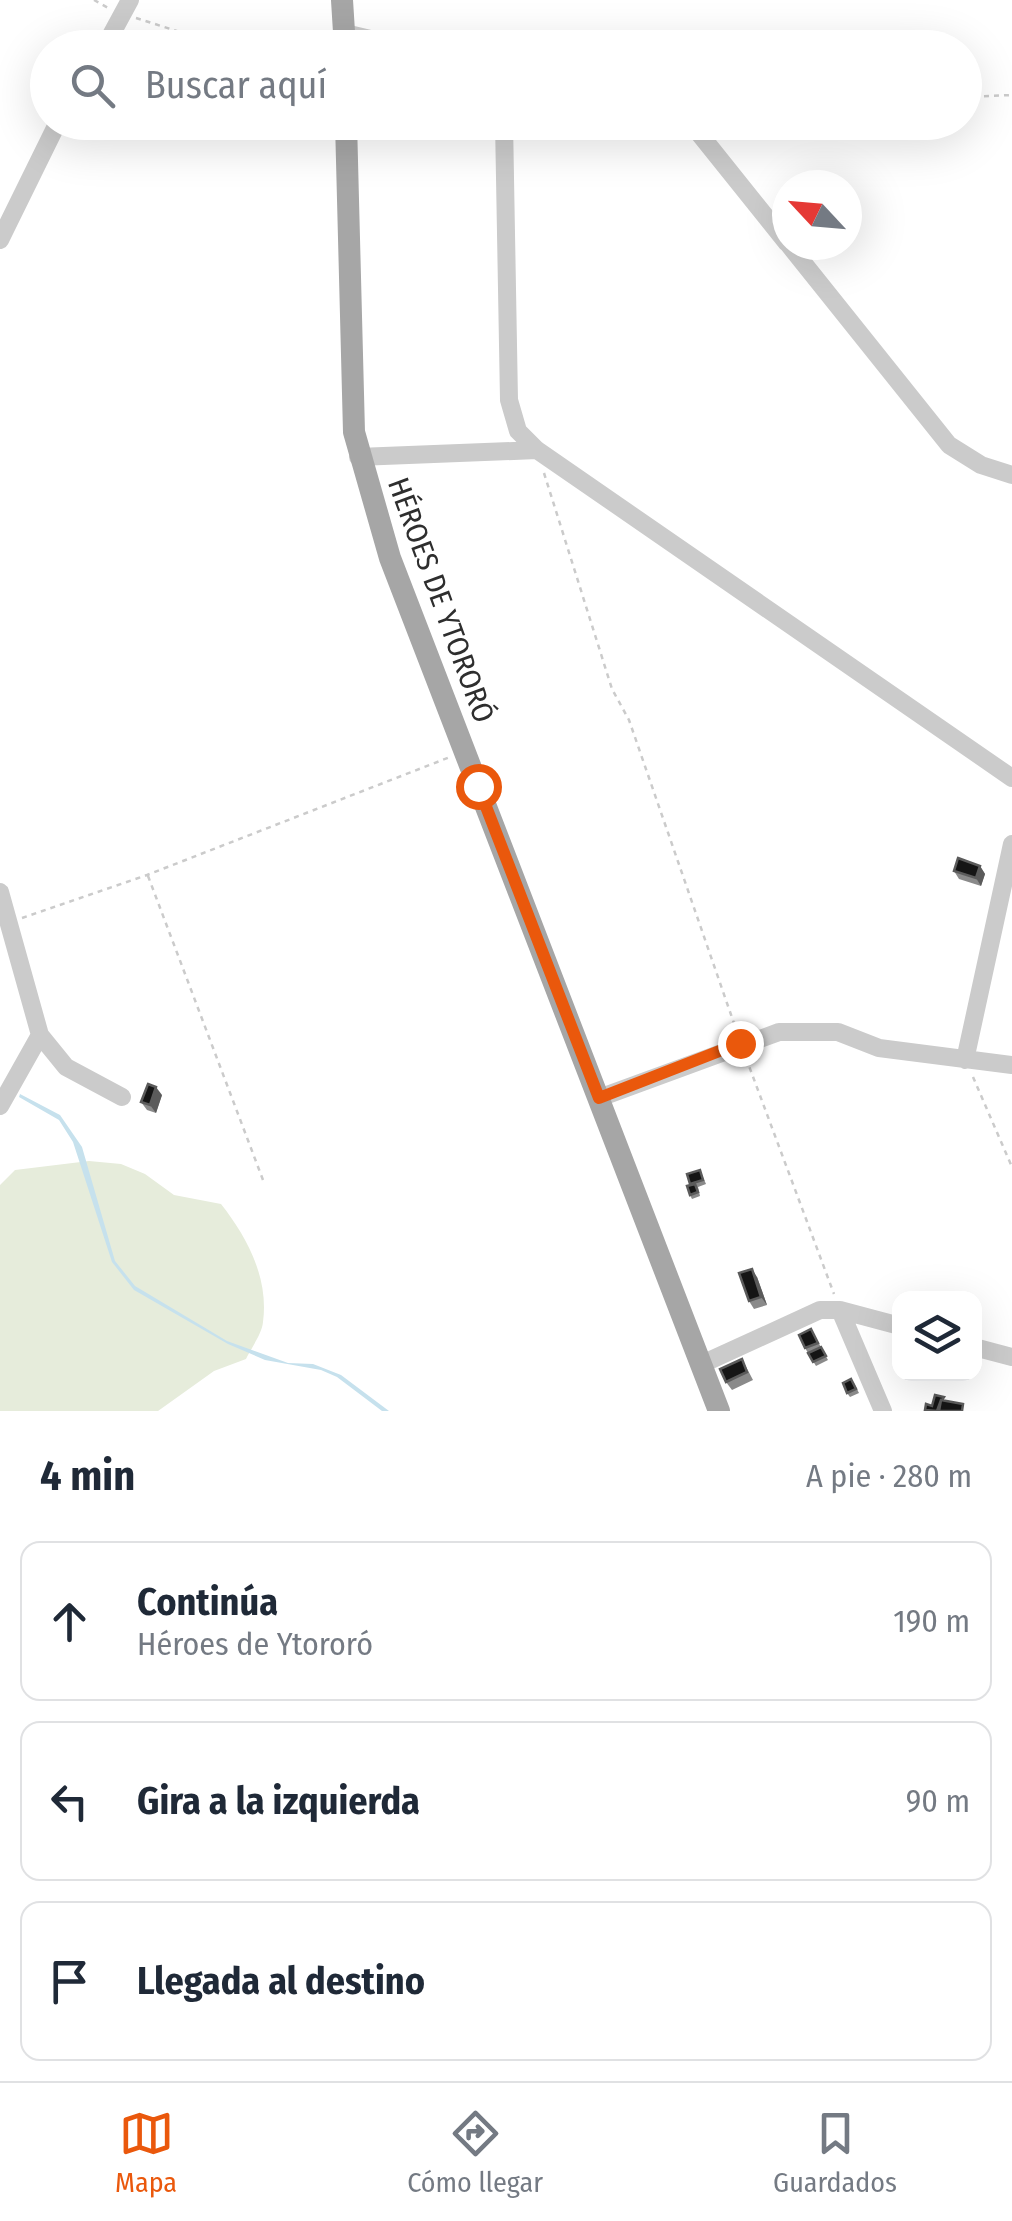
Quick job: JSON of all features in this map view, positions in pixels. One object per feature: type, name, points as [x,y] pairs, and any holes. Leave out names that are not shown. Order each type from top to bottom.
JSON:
[{"type":"main road","points":[[340,1],[344,30]]},
{"type":"main road","name":"HÉROES DE YTORORÓ","points":[[346,140],[350,368],[358,458],[390,558],[719,1411]]},
{"type":"street","points":[[114,30],[127,8]]},
{"type":"street","points":[[2,233],[49,140]]},
{"type":"street","points":[[504,140],[509,400],[518,431],[537,450],[1012,778]]},
{"type":"street","points":[[704,140],[772,224]]},
{"type":"street","points":[[801,260],[948,446],[1012,475]]},
{"type":"street","points":[[358,458],[537,450]]},
{"type":"street","points":[[966,1060],[1012,844]]},
{"type":"street","points":[[0,892],[12,922],[40,1034],[66,1066],[122,1098]]},
{"type":"street","points":[[599,1098],[740,1043],[780,1032],[814,1029],[838,1032],[878,1048],[1012,1066]]},
{"type":"street","points":[[6,1096],[40,1034]]},
{"type":"street","points":[[702,1364],[820,1310],[840,1310],[892,1324]]},
{"type":"street","points":[[840,1310],[883,1411]]},
{"type":"street","points":[[982,1349],[1012,1357]]},
{"type":"path","points":[[94,0],[127,8],[176,30]]},
{"type":"path","points":[[982,97],[1012,96]]},
{"type":"path","points":[[537,450],[612,689],[629,720],[740,1043],[840,1310]]},
{"type":"path","points":[[12,922],[148,875],[465,751]]},
{"type":"path","points":[[148,875],[263,1180]]},
{"type":"path","points":[[966,1060],[1012,1167]]},
{"type":"green space","points":[[89,1161],[121,1164],[145,1174],[174,1195],[221,1204],[247,1244],[259,1274],[264,1306],[261,1331],[246,1359],[214,1371],[158,1411],[0,1411],[0,1185],[15,1170]]},
{"type":"water","points":[[20,1094],[60,1115],[82,1147],[115,1261],[135,1286],[227,1341],[288,1363],[313,1364],[341,1375],[389,1411],[382,1411],[337,1377],[321,1370],[265,1360],[228,1344],[134,1290],[112,1262],[73,1142],[59,1120],[19,1097]]},
{"type":"building","points":[[958,858],[980,866],[976,878],[954,871]]},
{"type":"building","points":[[148,1084],[156,1087],[150,1105],[141,1102]]},
{"type":"building","points":[[700,1170],[703,1180],[690,1184],[687,1174]]},
{"type":"building","points":[[695,1184],[698,1192],[690,1195],[687,1186]]},
{"type":"building","points":[[752,1269],[761,1297],[749,1301],[739,1273]]},
{"type":"building","points":[[811,1329],[818,1343],[805,1348],[799,1335]]},
{"type":"building","points":[[821,1347],[826,1356],[813,1362],[808,1353]]},
{"type":"building","points":[[742,1359],[747,1372],[726,1382],[720,1369]]},
{"type":"building","points":[[851,1379],[856,1389],[847,1393],[843,1383]]},
{"type":"building","points":[[935,1395],[944,1397],[937,1411],[925,1410],[926,1404],[932,1406]]},
{"type":"building","points":[[941,1400],[963,1404],[962,1411],[939,1411]]},
{"type":"route","points":[[478,786],[599,1098],[740,1043]]}]
